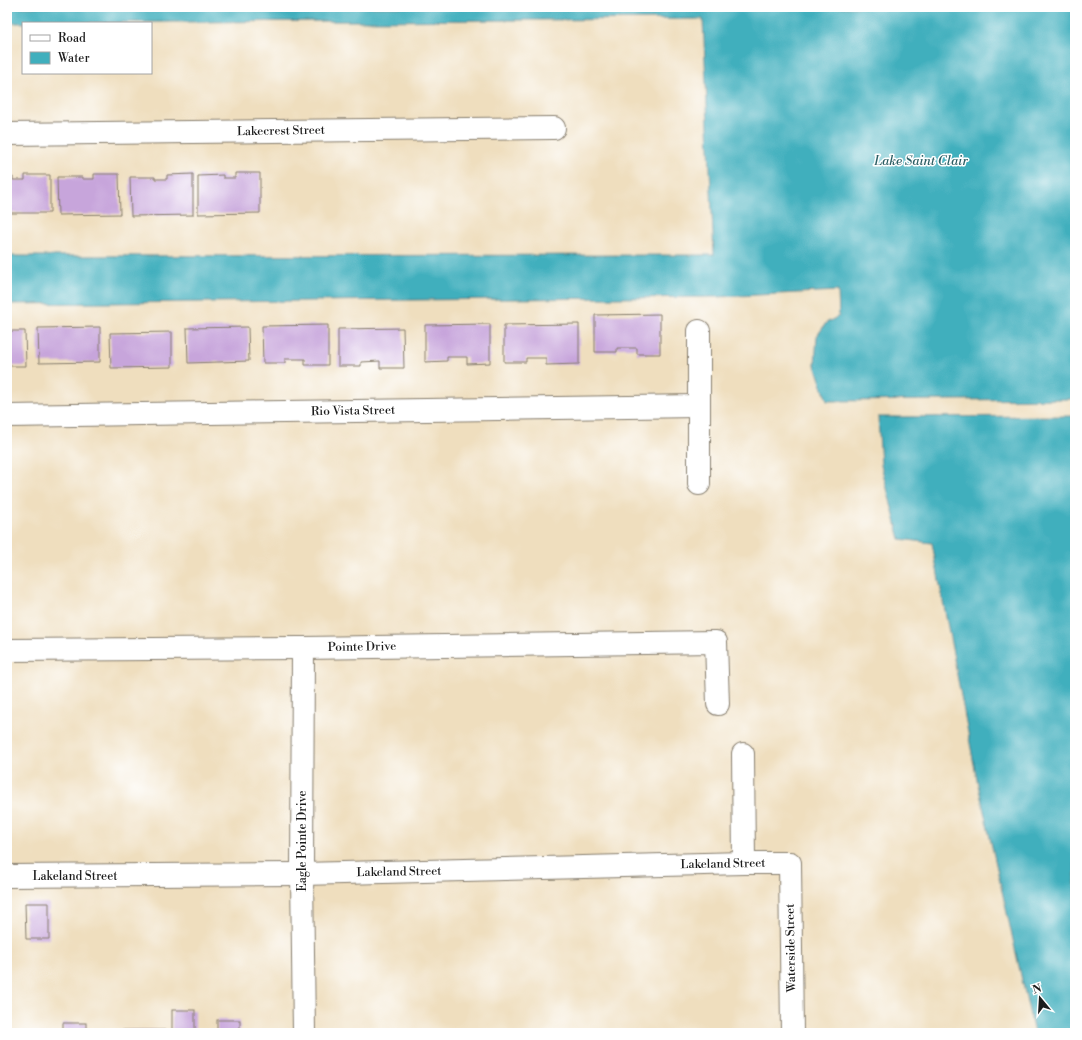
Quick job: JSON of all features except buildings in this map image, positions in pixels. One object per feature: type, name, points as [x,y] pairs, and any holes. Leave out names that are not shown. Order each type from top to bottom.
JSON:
[{"type":"street","name":"Lakecrest Street","points":[[7,134],[554,128]]},
{"type":"street","points":[[699,331],[699,484]]},
{"type":"street","name":"Rio Vista Street","points":[[7,416],[699,406]]},
{"type":"street","name":"Pointe Drive","points":[[7,650],[303,648],[716,642],[718,704]]},
{"type":"street","name":"Eagle Pointe Drive","points":[[303,648],[302,874],[304,1033]]},
{"type":"street","points":[[743,754],[744,863]]},
{"type":"street","name":"Lakeland Street","points":[[7,876],[302,874],[790,863]]},
{"type":"street","name":"Waterside Street","points":[[790,863],[792,1033]]},
{"type":"water","name":"Lake Saint Clair","points":[[7,7],[1075,7],[1075,399],[827,401],[815,365],[817,336],[826,323],[839,316],[838,291],[717,297],[7,304],[7,256],[714,255],[703,19],[7,23]]},
{"type":"water","points":[[1075,416],[1075,1033],[1034,1033],[977,780],[932,543],[900,539],[881,465],[878,417]]}]
